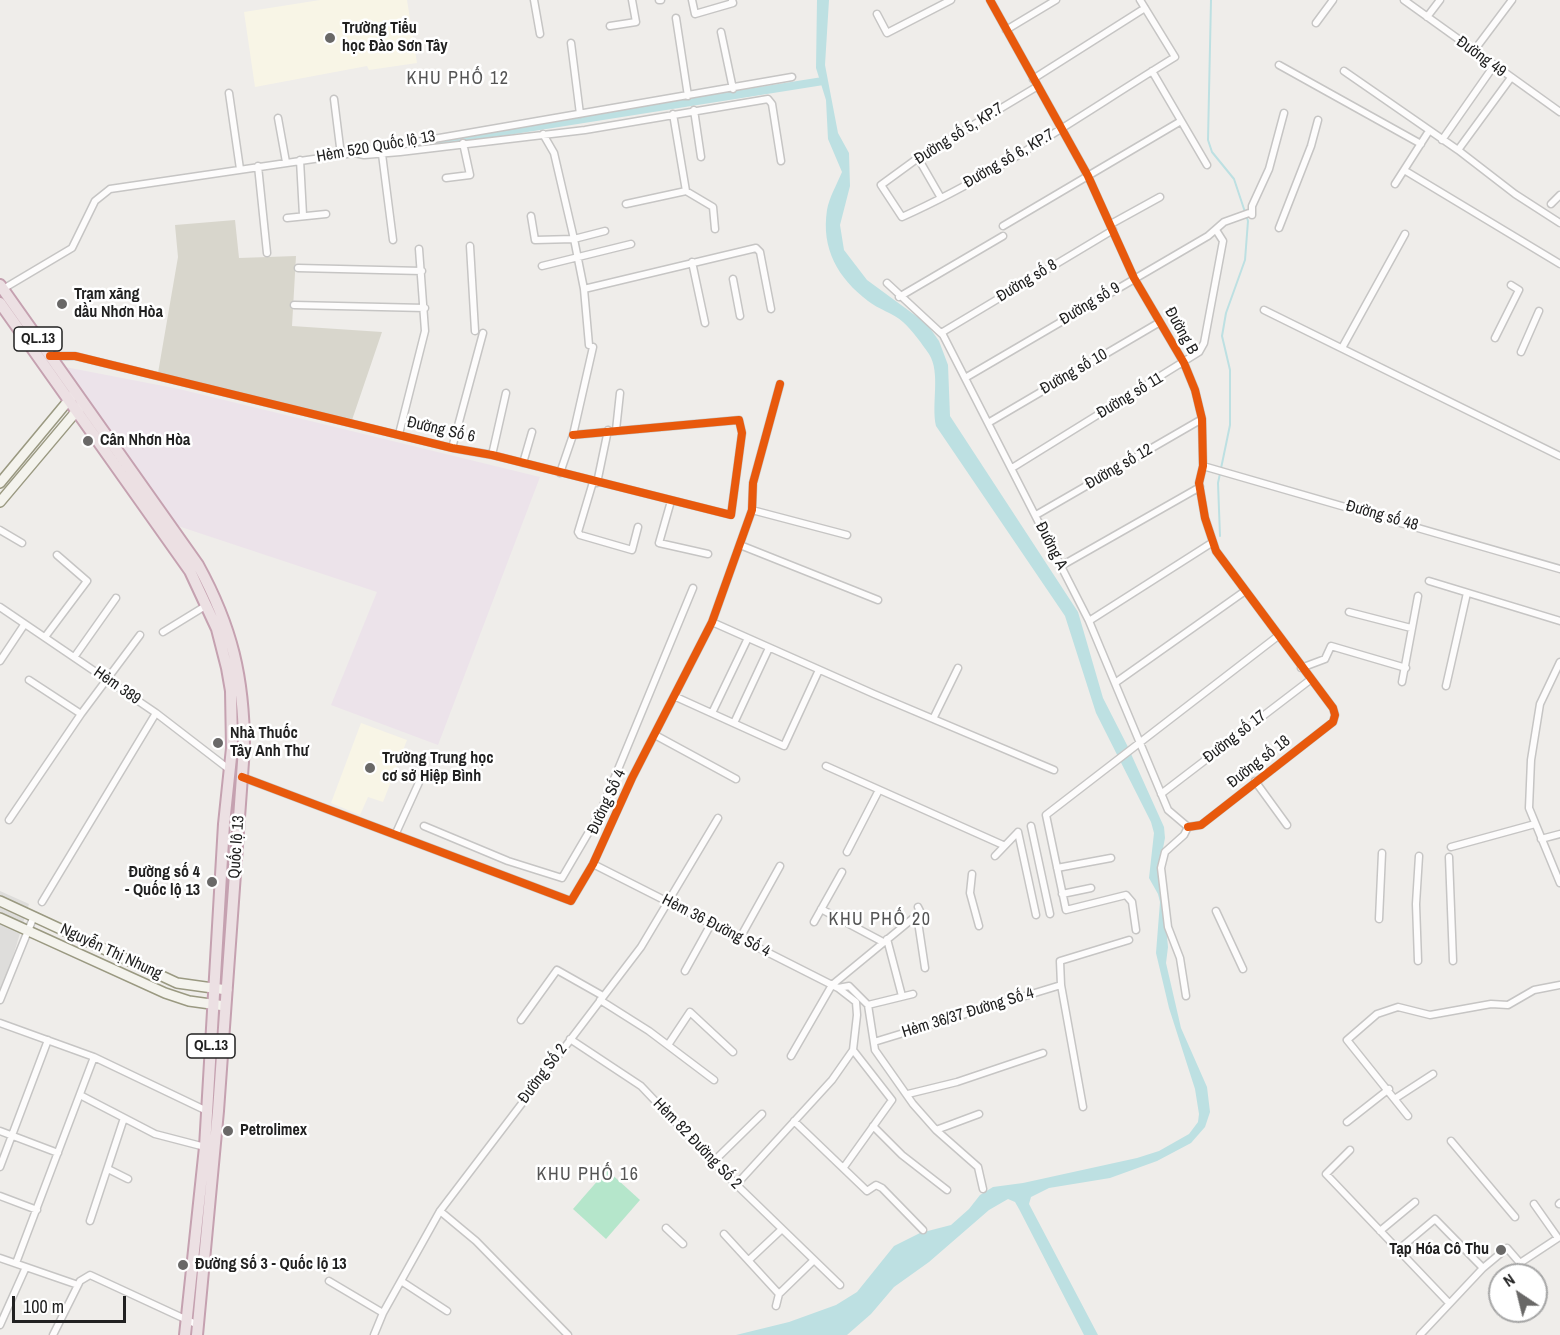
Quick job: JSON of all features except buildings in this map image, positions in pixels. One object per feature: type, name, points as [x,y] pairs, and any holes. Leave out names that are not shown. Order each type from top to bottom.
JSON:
[{"type":"highway","name":"Quốc lộ 13","points":[[2,287],[50,356],[80,406],[175,548],[207,605],[223,649],[231,691],[230,771],[205,1147],[185,1335]]},
{"type":"highway","name":"Quốc lộ 13","points":[[0,303],[4,317],[73,395]]},
{"type":"highway","name":"Quốc lộ 13","points":[[80,406],[184,542],[217,599],[229,630],[242,691],[244,748],[227,990],[198,1330]]},
{"type":"highway","points":[[230,771],[242,777]]},
{"type":"street","points":[[534,0],[540,34]]},
{"type":"street","points":[[610,26],[636,22],[632,0]]},
{"type":"street","points":[[692,0],[695,14],[733,3],[732,0]]},
{"type":"street","points":[[877,14],[887,33],[951,0]]},
{"type":"street","name":"Đường B","points":[[990,0],[1088,176],[1134,278],[1184,363],[1195,390],[1202,419],[1203,466],[1200,487],[1205,518],[1216,551],[1310,680],[1334,708]]},
{"type":"street","points":[[1006,30],[1056,0]]},
{"type":"street","points":[[1034,79],[1145,8],[1140,0]]},
{"type":"street","points":[[1316,24],[1333,0]]},
{"type":"street","name":"Đường 49","points":[[1404,0],[1493,67],[1560,112]]},
{"type":"street","points":[[1427,17],[1440,0]]},
{"type":"street","points":[[1473,51],[1512,0]]},
{"type":"street","name":"Đường số 6, KP.7","points":[[902,217],[941,198],[1062,129],[1174,57],[1145,8]]},
{"type":"street","points":[[676,18],[688,96]]},
{"type":"street","points":[[722,32],[732,88]]},
{"type":"street","points":[[571,43],[580,114]]},
{"type":"street","points":[[1279,65],[1421,144]]},
{"type":"street","points":[[1442,140],[1493,67]]},
{"type":"street","points":[[1152,71],[1207,165]]},
{"type":"street","points":[[1344,71],[1488,170],[1515,194],[1560,223]]},
{"type":"street","name":"Hẻm 520 Quốc lộ 13","points":[[2,287],[72,248],[95,201],[104,191],[341,155],[792,77]]},
{"type":"street","points":[[1458,150],[1510,79]]},
{"type":"street","name":"Đường số 5, KP.7","points":[[902,217],[881,185],[918,158],[1038,86]]},
{"type":"street","points":[[228,93],[240,169]]},
{"type":"street","points":[[334,99],[341,155]]},
{"type":"street","points":[[352,153],[364,155],[585,130],[694,110],[771,100],[781,161]]},
{"type":"street","points":[[694,110],[701,157]]},
{"type":"street","name":"Đường số 9","points":[[965,378],[1216,230],[1224,222],[1250,214],[1269,169],[1284,113]]},
{"type":"street","points":[[673,114],[686,191]]},
{"type":"street","points":[[278,118],[286,162]]},
{"type":"street","points":[[1279,228],[1311,146],[1317,120]]},
{"type":"street","points":[[1003,226],[1181,121]]},
{"type":"street","points":[[543,134],[554,153],[574,239],[584,289],[591,346],[573,435],[560,473]]},
{"type":"street","points":[[1395,184],[1427,134]]},
{"type":"street","points":[[446,178],[470,175],[463,143]]},
{"type":"street","points":[[382,153],[393,240]]},
{"type":"street","points":[[918,158],[941,198]]},
{"type":"street","points":[[300,160],[303,215]]},
{"type":"street","points":[[258,166],[267,253]]},
{"type":"street","points":[[1404,170],[1560,264]]},
{"type":"street","points":[[626,204],[686,191],[713,207],[715,229]]},
{"type":"street","points":[[1551,204],[1560,195]]},
{"type":"street","name":"Đường số 8","points":[[940,333],[1160,197]]},
{"type":"street","points":[[287,218],[326,214]]},
{"type":"street","points":[[531,216],[535,240],[574,239],[605,231]]},
{"type":"street","name":"Đường số 11","points":[[1012,468],[1199,352],[1204,343],[1223,241],[1216,230]]},
{"type":"street","points":[[1342,348],[1405,234]]},
{"type":"street","points":[[899,297],[1003,237]]},
{"type":"street","points":[[542,266],[631,244]]},
{"type":"street","points":[[470,246],[475,332]]},
{"type":"street","points":[[399,434],[425,331],[426,308],[419,249]]},
{"type":"street","points":[[584,289],[692,262],[758,249],[771,309]]},
{"type":"street","points":[[692,262],[705,323]]},
{"type":"street","points":[[298,268],[422,271]]},
{"type":"street","points":[[733,279],[740,316]]},
{"type":"street","name":"Đường A","points":[[887,283],[899,297],[940,333],[965,378],[1089,621],[1168,810],[1188,827]]},
{"type":"street","points":[[1495,338],[1519,290],[1511,285]]},
{"type":"street","points":[[294,305],[426,308]]},
{"type":"street","points":[[1264,310],[1560,456]]},
{"type":"street","points":[[1521,352],[1539,311]]},
{"type":"street","name":"Đường số 10","points":[[988,423],[1160,322]]},
{"type":"street","points":[[452,448],[483,333]]},
{"type":"street","name":"Đường Số 6","points":[[50,356],[75,356],[452,448],[492,455],[731,515],[742,433],[739,420],[612,430]]},
{"type":"street","name":"Đường Số 4","points":[[242,777],[396,833],[571,901],[593,864],[712,622],[752,510],[753,483],[780,384]]},
{"type":"street","points":[[492,455],[506,393]]},
{"type":"street","points":[[620,393],[612,430],[578,532],[632,550],[638,527]]},
{"type":"street","points":[[0,483],[73,395]]},
{"type":"street","points":[[0,502],[80,406]]},
{"type":"street","name":"Đường số 12","points":[[1036,515],[1202,419]]},
{"type":"street","points":[[573,435],[612,430]]},
{"type":"street","points":[[523,463],[532,432]]},
{"type":"street","name":"Đường số 48","points":[[1203,466],[1560,569]]},
{"type":"street","points":[[1061,566],[1200,487]]},
{"type":"street","points":[[671,501],[658,543],[708,554]]},
{"type":"street","points":[[752,510],[847,535]]},
{"type":"street","points":[[0,530],[22,543]]},
{"type":"street","points":[[1089,621],[1213,542]]},
{"type":"street","points":[[740,545],[878,600]]},
{"type":"street","points":[[45,637],[87,580],[57,555]]},
{"type":"street","points":[[1429,581],[1560,621]]},
{"type":"street","points":[[424,826],[508,861],[562,878],[600,813],[693,588]]},
{"type":"street","points":[[1115,683],[1245,591]]},
{"type":"street","points":[[1446,686],[1467,593]]},
{"type":"street","points":[[1402,682],[1418,596]]},
{"type":"street","points":[[75,656],[116,598]]},
{"type":"street","points":[[163,632],[207,605]]},
{"type":"street","name":"Hẻm 389","points":[[0,607],[156,713],[230,771]]},
{"type":"street","points":[[1348,612],[1412,628]]},
{"type":"street","points":[[712,622],[1054,770]]},
{"type":"street","points":[[0,661],[24,625]]},
{"type":"street","points":[[9,820],[81,714],[140,635]]},
{"type":"street","points":[[1136,930],[1132,902],[1128,896],[1068,911],[1062,894],[1046,815],[1278,636]]},
{"type":"street","points":[[712,713],[748,638]]},
{"type":"street","points":[[1301,668],[1325,659],[1331,646],[1406,668]]},
{"type":"street","points":[[734,723],[769,648]]},
{"type":"street","points":[[1560,662],[1540,704],[1531,760],[1529,808],[1560,883]]},
{"type":"street","points":[[934,717],[958,668]]},
{"type":"street","points":[[675,698],[784,746],[819,670]]},
{"type":"street","points":[[30,680],[81,714]]},
{"type":"street","name":"Đường số 17","points":[[1161,794],[1310,680]]},
{"type":"street","name":"Đường số 18","points":[[1188,827],[1201,825],[1333,722],[1334,708]]},
{"type":"street","points":[[42,902],[156,713]]},
{"type":"street","points":[[655,735],[736,779]]},
{"type":"street","points":[[826,766],[1003,845]]},
{"type":"street","points":[[396,833],[421,778]]},
{"type":"street","points":[[1255,781],[1287,825]]},
{"type":"street","points":[[847,852],[879,790]]},
{"type":"street","name":"Đường Số 2","points":[[374,1335],[383,1313],[440,1210],[641,947],[718,818]]},
{"type":"street","points":[[1451,847],[1535,824]]},
{"type":"street","points":[[1031,826],[1050,914]]},
{"type":"street","points":[[1186,996],[1180,958],[1168,927],[1161,867],[1165,852],[1184,835],[1188,827]]},
{"type":"street","points":[[995,856],[1003,845],[1018,832],[1036,915]]},
{"type":"street","points":[[1541,839],[1560,834]]},
{"type":"street","points":[[1379,919],[1382,854]]},
{"type":"street","points":[[1418,961],[1416,904],[1419,856]]},
{"type":"street","points":[[1449,857],[1453,961]]},
{"type":"street","points":[[1057,868],[1111,858]]},
{"type":"street","points":[[500,874],[508,861]]},
{"type":"street","name":"Hẻm 36 Đường Số 4","points":[[593,864],[835,986],[856,1002],[857,1016],[852,1050]]},
{"type":"street","points":[[740,938],[780,866]]},
{"type":"street","points":[[814,922],[842,872]]},
{"type":"street","points":[[972,874],[970,893],[979,926]]},
{"type":"street","points":[[1062,894],[1090,888]]},
{"type":"street","name":"Nguyễn Thị Nhung","points":[[0,902],[177,983],[227,990]]},
{"type":"street","points":[[791,1056],[835,986],[885,940],[917,915],[920,911],[918,907]]},
{"type":"street","points":[[821,909],[885,940],[902,996]]},
{"type":"street","points":[[1216,910],[1243,969]]},
{"type":"street","points":[[917,915],[925,968]]},
{"type":"street","points":[[0,1000],[34,916]]},
{"type":"street","name":"Nguyễn Thị Nhung","points":[[0,918],[172,995],[225,1006]]},
{"type":"street","points":[[685,971],[711,924]]},
{"type":"street","points":[[1083,1107],[1060,961],[1129,940]]},
{"type":"street","points":[[521,1020],[557,970],[601,998],[714,1080]]},
{"type":"street","name":"Hẻm 36/37 Đường Số 4","points":[[874,1042],[1062,985]]},
{"type":"street","points":[[1408,1116],[1389,1089],[1347,1040],[1377,1014],[1398,1007],[1430,1015],[1491,1004],[1508,1005],[1534,990],[1560,985]]},
{"type":"street","name":"Hẻm 36 Đường Số 4","points":[[835,986],[849,986],[868,1005]]},
{"type":"street","points":[[913,994],[868,1005],[875,1050],[913,1104],[936,1130],[978,1167],[983,1190]]},
{"type":"street","points":[[668,1045],[690,1012],[733,1052]]},
{"type":"street","points":[[0,1023],[94,1057],[207,1111]]},
{"type":"street","name":"Hẻm 82 Đường Số 2","points":[[570,1039],[640,1086],[736,1185],[840,1285]]},
{"type":"street","points":[[0,1167],[48,1040]]},
{"type":"street","points":[[736,1185],[832,1080],[852,1050],[892,1100],[844,1167]]},
{"type":"street","points":[[908,1094],[957,1082],[1043,1053]]},
{"type":"street","points":[[16,1263],[94,1057]]},
{"type":"street","points":[[1396,1098],[1433,1074]]},
{"type":"street","points":[[1347,1122],[1389,1089]]},
{"type":"street","points":[[80,1095],[156,1134],[205,1147]]},
{"type":"street","points":[[713,1162],[762,1114]]},
{"type":"street","points":[[936,1130],[979,1114]]},
{"type":"street","points":[[90,1221],[124,1118]]},
{"type":"street","points":[[794,1121],[867,1191],[876,1185],[882,1188],[923,1230]]},
{"type":"street","points":[[873,1126],[902,1155],[947,1190]]},
{"type":"street","points":[[0,1131],[58,1152]]},
{"type":"street","points":[[1450,1141],[1515,1217]]},
{"type":"street","points":[[1350,1150],[1326,1174],[1449,1303]]},
{"type":"street","points":[[108,1169],[128,1179]]},
{"type":"street","points":[[0,1196],[37,1209]]},
{"type":"street","points":[[1380,1231],[1415,1202]]},
{"type":"street","points":[[1420,1335],[1483,1268],[1507,1248],[1520,1263],[1559,1237],[1534,1204]]},
{"type":"street","points":[[440,1210],[476,1241],[568,1335]]},
{"type":"street","points":[[1398,1250],[1435,1219],[1483,1268]]},
{"type":"street","points":[[666,1228],[683,1244]]},
{"type":"street","points":[[749,1260],[782,1229]]},
{"type":"street","points":[[724,1234],[779,1294]]},
{"type":"street","points":[[0,1257],[78,1285]]},
{"type":"street","points":[[776,1306],[779,1294],[814,1260]]},
{"type":"street","points":[[0,1325],[26,1267]]},
{"type":"street","points":[[53,1335],[78,1285],[83,1278],[95,1275],[186,1320],[198,1330]]},
{"type":"street","points":[[329,1281],[383,1313]]},
{"type":"street","points":[[401,1281],[447,1311]]},
{"type":"shaded area","name":"Trường Tiểu học Đào Sơn Tây","points":[[320,0],[407,0],[417,63],[369,70],[367,66],[255,87],[244,12]]},
{"type":"shaded area","points":[[235,220],[239,258],[296,256],[292,326],[382,332],[352,420],[231,395],[158,373],[178,257],[175,225]]},
{"type":"shaded area","points":[[65,367],[179,389],[540,477],[438,745],[331,705],[377,592],[178,526]]},
{"type":"shaded area","name":"Trường Trung học cơ sở Hiệp Bình","points":[[361,723],[407,740],[383,802],[368,797],[360,815],[331,803]]},
{"type":"shaded area","points":[[0,891],[29,904],[0,999]]},
{"type":"green space","points":[[607,1170],[640,1200],[606,1239],[573,1209]]},
{"type":"water","points":[[817,0],[829,0],[825,65],[838,133],[849,153],[850,186],[840,225],[844,250],[867,280],[927,324],[939,341],[948,365],[950,416],[1078,612],[1103,698],[1164,827],[1165,838],[1160,864],[1168,947],[1166,963],[1181,1028],[1207,1087],[1210,1112],[1205,1127],[1191,1143],[1157,1161],[1110,1178],[1049,1188],[1031,1197],[1029,1204],[1098,1335],[1084,1335],[1019,1209],[1015,1202],[1008,1199],[989,1210],[929,1262],[894,1287],[871,1314],[847,1335],[736,1335],[789,1322],[836,1305],[857,1292],[894,1246],[920,1233],[951,1225],[969,1209],[980,1195],[993,1187],[1023,1183],[1159,1151],[1189,1134],[1198,1122],[1199,1114],[1195,1089],[1169,1008],[1156,953],[1160,902],[1149,878],[1154,833],[1151,822],[1096,713],[1065,616],[936,426],[935,379],[933,362],[929,354],[903,322],[868,301],[848,283],[829,250],[827,210],[842,172],[828,139],[826,100],[816,68]]},
{"type":"waterway","points":[[1211,0],[1208,140],[1212,152],[1234,179],[1248,221],[1245,260],[1226,313],[1222,336],[1230,370],[1230,425],[1218,483],[1220,536]]},
{"type":"waterway","points":[[388,150],[823,81]]},
{"type":"cycle path","points":[[990,0],[1088,176],[1134,278],[1184,363],[1195,390],[1202,419],[1203,466],[1199,483],[1205,518],[1216,551],[1333,708],[1335,715],[1333,722],[1201,825],[1188,827]]},
{"type":"cycle path","points":[[50,356],[75,356],[452,448],[492,455],[731,515],[742,433],[739,420],[573,435]]},
{"type":"cycle path","points":[[242,777],[571,901],[593,864],[632,778],[712,622],[752,510],[753,483],[780,384]]},
{"type":"place","name":"Trường Tiểu học Đào Sơn Tây","points":[[330,38]]},
{"type":"place","name":"Trạm xăng dầu Nhơn Hòa","points":[[62,304]]},
{"type":"place","name":"Cân Nhơn Hòa","points":[[88,441]]},
{"type":"place","name":"Nhà Thuốc Tây Anh Thư","points":[[218,743]]},
{"type":"place","name":"Trường Trung học cơ sở Hiệp Bình","points":[[370,768]]},
{"type":"place","name":"Đường số 4 - Quốc lộ 13","points":[[212,882]]},
{"type":"place","name":"Petrolimex","points":[[228,1131]]},
{"type":"place","name":"Tạp Hóa Cô Thu","points":[[1501,1250]]},
{"type":"place","name":"Đường Số 3 - Quốc lộ 13","points":[[183,1265]]},
{"type":"district","name":"KHU PHỐ 12","points":[[458,79]]},
{"type":"district","name":"KHU PHỐ 20","points":[[880,920]]},
{"type":"district","name":"KHU PHỐ 16","points":[[588,1175]]}]
